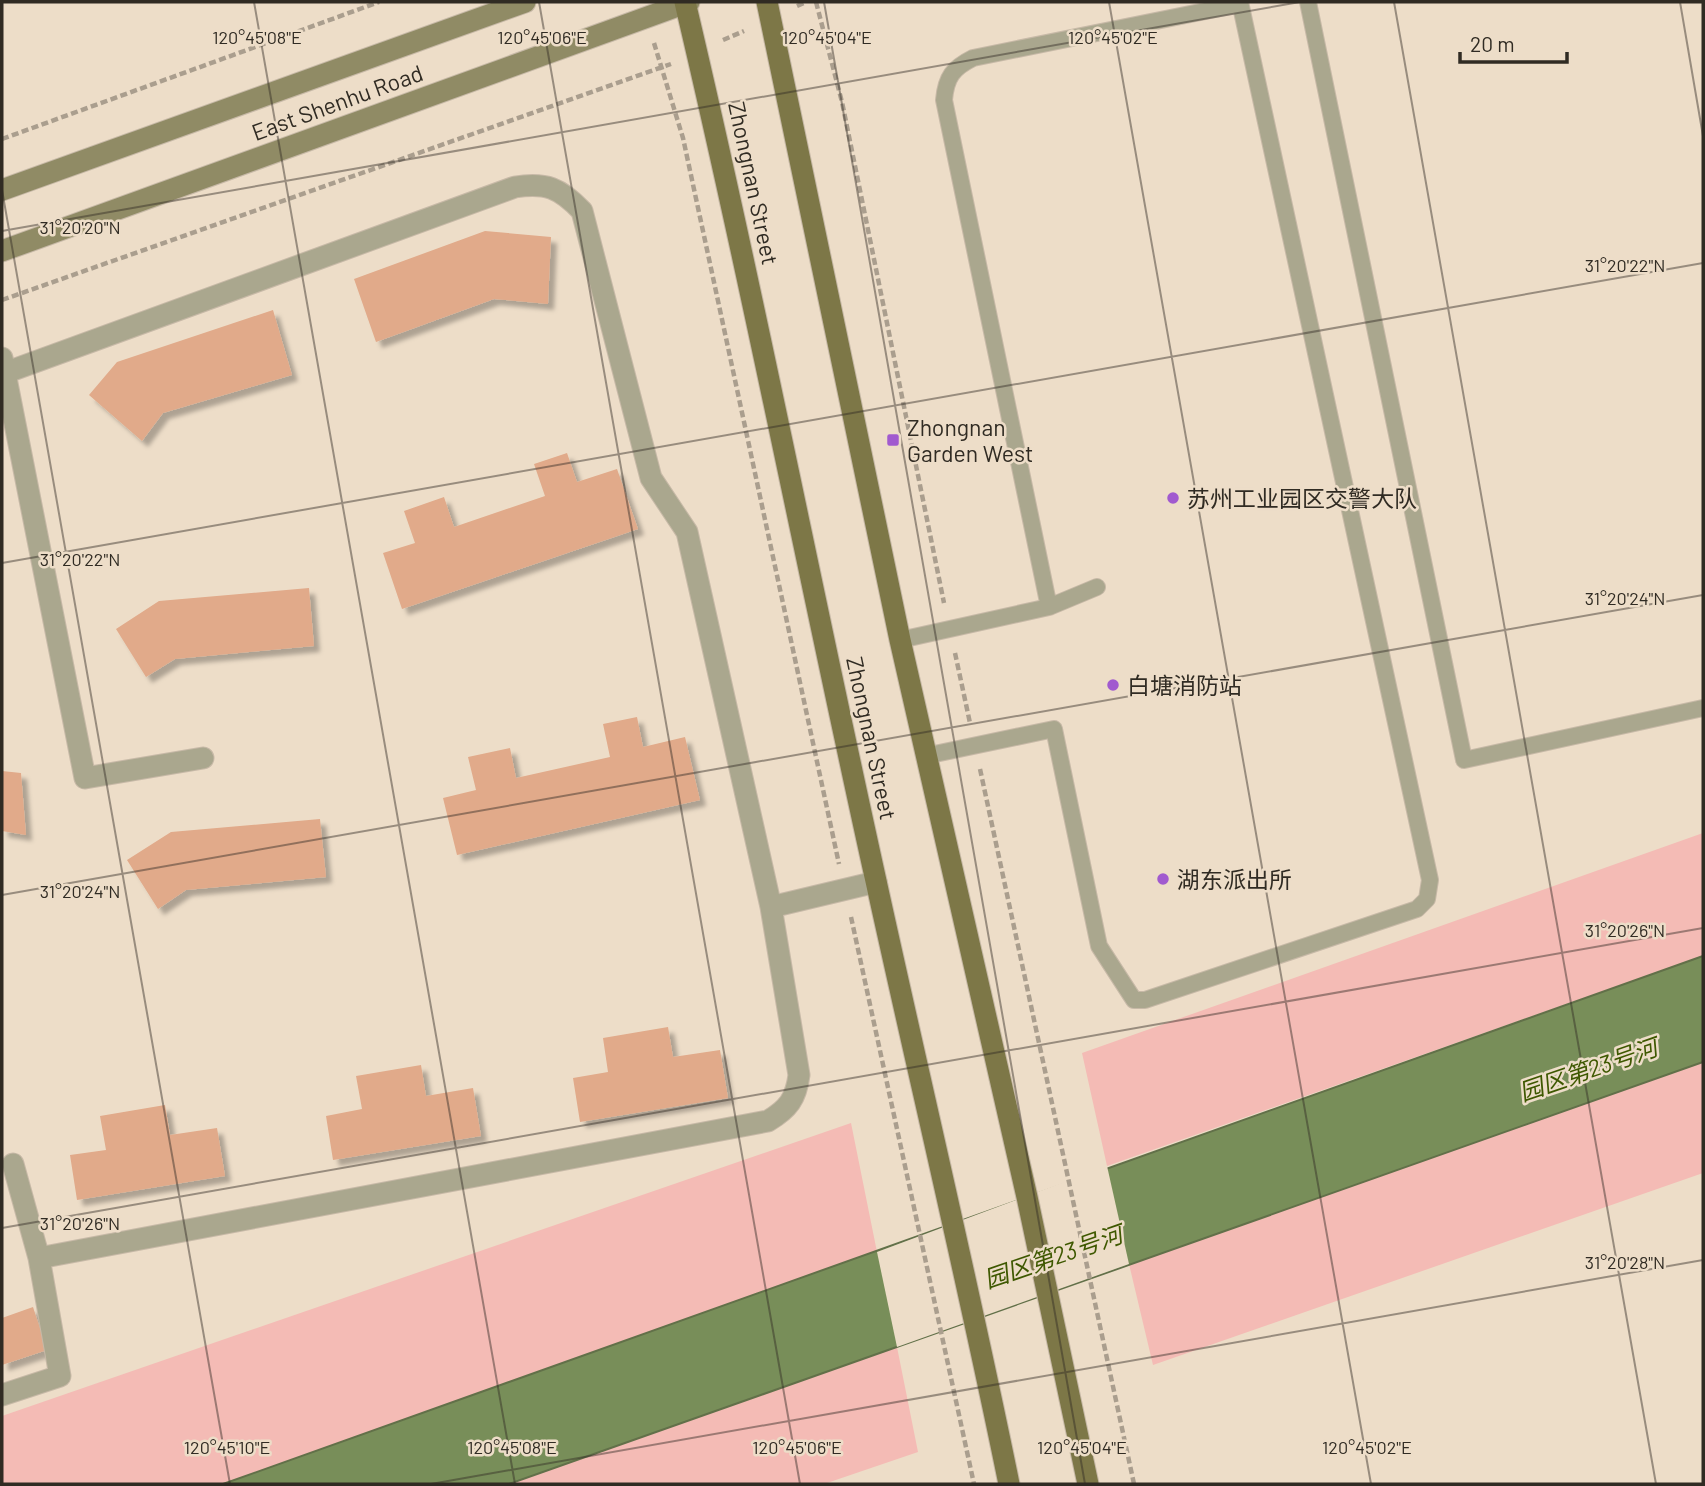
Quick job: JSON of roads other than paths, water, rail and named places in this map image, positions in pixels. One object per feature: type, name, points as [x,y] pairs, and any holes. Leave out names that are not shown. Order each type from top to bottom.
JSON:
[{"type":"main road","name":"East Shenhu Road","points":[[2,190],[525,2]]},
{"type":"main road","name":"East Shenhu Road","points":[[2,251],[687,2]]},
{"type":"main road","name":"Zhongnan Street","points":[[687,2],[876,882],[955,1223],[1009,1484]]},
{"type":"main road","name":"Zhongnan Street","points":[[769,10],[925,756],[1027,1197],[1088,1484]]},
{"type":"street","points":[[39,1258],[768,1121],[785,1111],[797,1095],[799,1075],[771,907],[687,532],[651,478],[582,211],[566,194],[538,184],[515,187],[3,368],[85,778],[203,758]]},
{"type":"street","points":[[771,907],[876,882]]},
{"type":"street","points":[[2,1395],[60,1376],[39,1258],[13,1164]]},
{"type":"lane","points":[[1308,2],[1464,760],[1703,708]]},
{"type":"lane","points":[[925,756],[1055,729],[1099,946],[1134,1000],[1146,1000],[1418,909],[1427,899],[1430,880],[1240,3],[973,58],[956,66],[946,82],[944,100],[1049,607]]},
{"type":"lane","points":[[900,639],[1049,607],[1097,587]]},
{"type":"water","name":"园区第23号河","points":[[1703,956],[1703,1062],[509,1484],[223,1484]]},
{"type":"place","name":"Zhongnan Garden West","points":[[893,440]]},
{"type":"place","name":"苏州工业园区交警大队","points":[[1173,498]]},
{"type":"place","name":"白塘消防站","points":[[1113,685]]},
{"type":"place","name":"湖东派出所","points":[[1163,879]]}]
